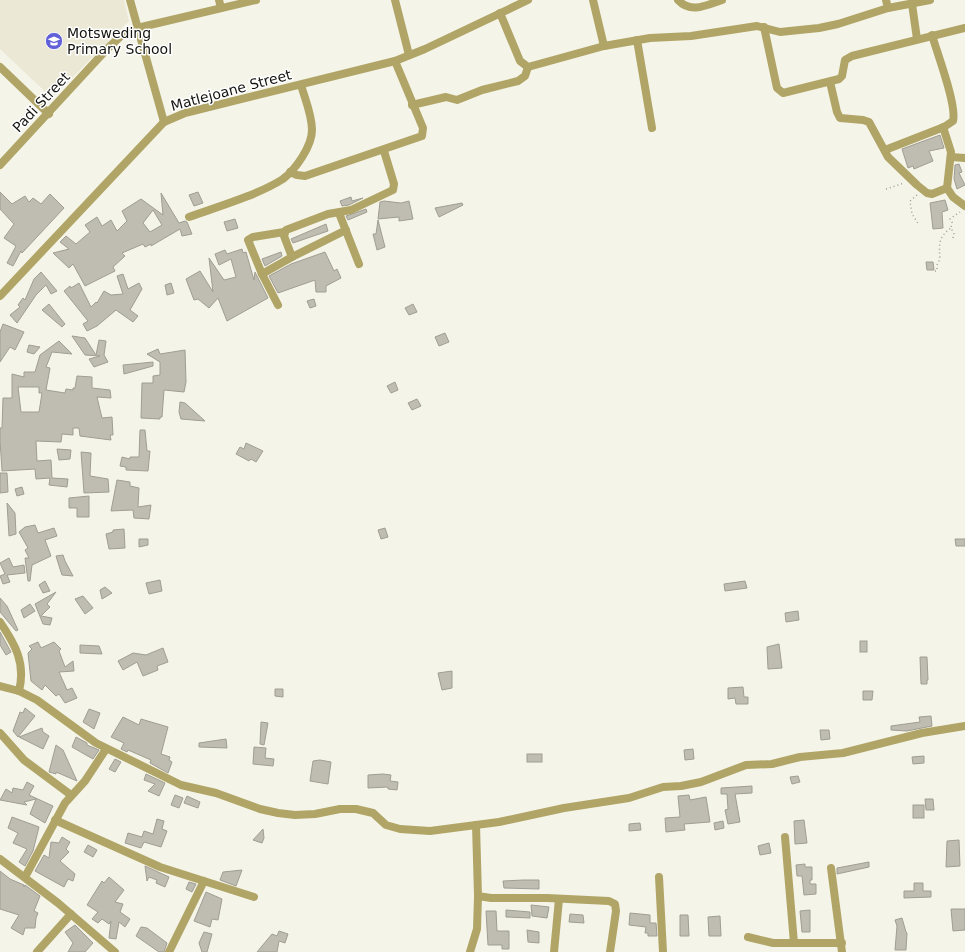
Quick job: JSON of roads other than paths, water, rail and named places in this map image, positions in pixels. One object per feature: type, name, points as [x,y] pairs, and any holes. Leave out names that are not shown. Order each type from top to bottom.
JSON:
[{"type":"street","points":[[130,0],[164,122]]},
{"type":"street","name":"Padi Street","points":[[0,165],[114,41],[129,31],[220,4],[256,0]]},
{"type":"street","points":[[395,0],[409,56]]},
{"type":"street","name":"Matlejoane Street","points":[[0,296],[164,122],[185,113],[395,61],[409,56],[528,0]]},
{"type":"street","points":[[593,0],[604,46]]},
{"type":"street","points":[[678,0],[687,7],[693,8],[722,0]]},
{"type":"street","points":[[528,67],[604,46],[637,40],[691,36],[753,26],[764,27],[780,32],[812,29],[838,24],[887,4],[912,4],[930,0]]},
{"type":"street","points":[[912,4],[917,39]]},
{"type":"street","points":[[500,14],[520,60],[528,67]]},
{"type":"street","points":[[764,27],[778,90],[786,93],[830,82],[841,77],[843,63],[847,58],[932,35],[965,28]]},
{"type":"street","points":[[885,150],[950,124],[954,117],[932,35]]},
{"type":"street","points":[[637,40],[652,128]]},
{"type":"street","points":[[290,172],[305,176],[384,151],[422,136],[423,128],[412,105],[395,61]]},
{"type":"street","points":[[0,67],[48,114]]},
{"type":"street","points":[[412,105],[447,97],[456,100],[482,90],[518,81],[525,76],[528,67]]},
{"type":"street","points":[[830,82],[838,116],[843,120],[864,120],[869,122],[894,164],[909,179],[924,190],[932,194],[947,188]]},
{"type":"street","points":[[189,217],[255,192],[283,178],[290,172],[308,146],[311,138],[311,121],[301,85]]},
{"type":"street","points":[[943,127],[950,147],[951,157],[947,188],[953,197],[964,208]]},
{"type":"street","points":[[278,305],[262,274],[249,244],[249,239],[284,232],[328,214],[351,210],[393,190],[394,184],[384,151]]},
{"type":"street","points":[[951,157],[965,158]]},
{"type":"street","points":[[339,213],[359,264]]},
{"type":"street","points":[[262,274],[292,256],[346,230]]},
{"type":"street","points":[[284,232],[284,236],[292,256]]},
{"type":"street","points":[[0,622],[16,647],[21,660],[22,681],[19,691]]},
{"type":"street","points":[[0,686],[19,691],[37,700],[87,738],[106,749],[181,785],[211,792],[272,812],[295,815],[356,809],[373,813],[386,825],[400,829],[421,831],[440,831],[629,798],[663,787],[691,785],[746,765],[772,764],[800,757],[843,753],[922,733],[965,726]]},
{"type":"street","points":[[0,733],[24,760],[71,795]]},
{"type":"street","points":[[25,877],[71,795],[85,781],[106,749]]},
{"type":"street","points":[[56,820],[160,868],[204,880],[254,897]]},
{"type":"street","points":[[470,952],[477,929],[478,896],[476,825]]},
{"type":"street","points":[[785,837],[794,943]]},
{"type":"street","points":[[0,859],[71,914],[106,949],[115,952]]},
{"type":"street","points":[[831,868],[842,952]]},
{"type":"street","points":[[659,876],[663,952]]},
{"type":"street","points":[[169,952],[204,880]]},
{"type":"street","points":[[478,896],[491,898],[609,901],[615,904],[616,911],[610,952]]},
{"type":"street","points":[[554,952],[560,899]]},
{"type":"street","points":[[37,952],[71,914]]},
{"type":"street","points":[[748,937],[773,943],[842,943]]},
{"type":"place","name":"Motsweding Primary School","points":[[54,41]]}]
